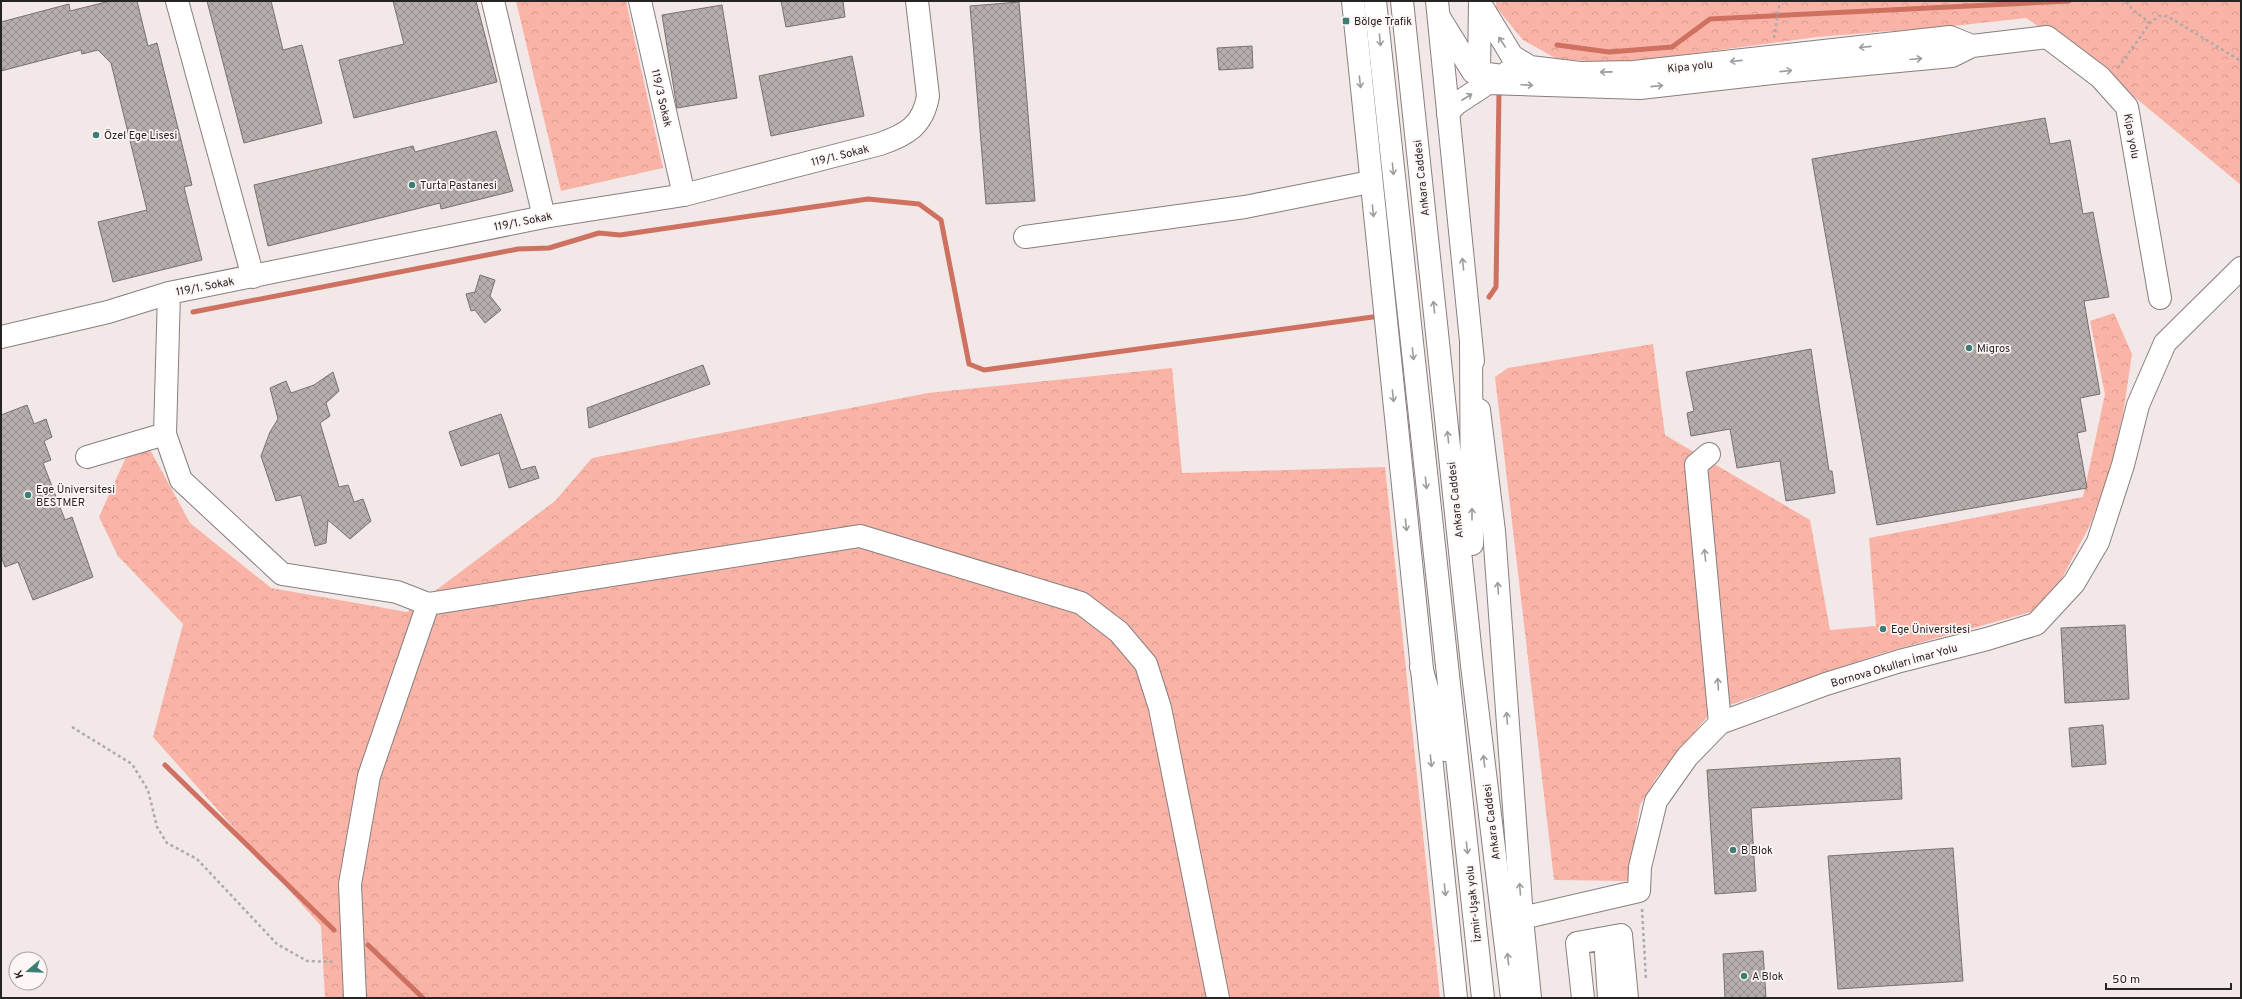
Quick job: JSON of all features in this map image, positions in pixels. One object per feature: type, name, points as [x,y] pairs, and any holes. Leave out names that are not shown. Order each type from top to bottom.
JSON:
[{"type":"main road","points":[[177,1],[253,277]]},
{"type":"main road","points":[[493,1],[544,217]]},
{"type":"main road","name":"119/3 Sokak","points":[[640,1],[684,195]]},
{"type":"main road","name":"119/1. Sokak","points":[[1,337],[108,312],[169,293],[544,217],[684,195],[880,144],[902,136],[916,124],[926,110],[928,96],[917,1]]},
{"type":"main road","points":[[1353,1],[1370,182],[1456,998]]},
{"type":"main road","points":[[1376,1],[1462,809]]},
{"type":"main road","name":"Ankara Caddesi","points":[[1402,1],[1472,665],[1512,998]]},
{"type":"main road","points":[[1480,1],[1486,15],[1512,56],[1530,68]]},
{"type":"main road","points":[[1480,1],[1484,78]]},
{"type":"main road","points":[[1438,9],[1473,72],[1484,78]]},
{"type":"main road","name":"Ankara Caddesi","points":[[1438,9],[1471,343],[1494,532],[1522,918],[1530,998]]},
{"type":"main road","name":"Kipa yolu","points":[[1484,78],[1640,88],[1789,71],[1952,56],[1972,46],[2047,36],[2106,83],[2127,107],[2160,298]]},
{"type":"main road","name":"Kipa yolu","points":[[1484,78],[1502,76],[1511,70],[1530,68],[1580,72],[1634,72],[1950,37],[1972,46]]},
{"type":"main road","points":[[1448,113],[1484,78]]},
{"type":"main road","points":[[1025,237],[1245,207],[1370,182]]},
{"type":"main road","name":"Bornova Okulları İmar Yolu","points":[[1640,891],[1640,867],[1656,801],[1687,757],[1720,723],[1855,675],[2036,624],[2074,583],[2098,542],[2123,465],[2138,406],[2165,344],[2241,268]]},
{"type":"main road","points":[[169,293],[166,434],[181,480],[282,574],[397,592],[428,604],[860,536],[1081,603],[1119,632],[1146,664],[1160,708],[1218,998]]},
{"type":"main road","points":[[1471,343],[1472,665]]},
{"type":"main road","points":[[86,457],[166,434]]},
{"type":"main road","points":[[1709,454],[1696,464],[1720,723]]},
{"type":"main road","points":[[355,998],[352,963],[350,884],[370,776],[428,604]]},
{"type":"main road","points":[[1421,666],[1462,809]]},
{"type":"main road","name":"İzmir-Uşak yolu","points":[[1462,809],[1483,998]]},
{"type":"main road","points":[[1522,918],[1640,891]]},
{"type":"main road","points":[[1583,998],[1577,942],[1621,935],[1627,998]]},
{"type":"main road","points":[[1605,938],[1609,998]]},
{"type":"path","points":[[1777,23],[1780,1]]},
{"type":"path","points":[[2126,1],[2132,9],[2150,22]]},
{"type":"path","points":[[2106,83],[2150,22],[2159,16],[2167,16],[2241,61]]},
{"type":"path","points":[[72,727],[132,764],[148,790],[157,827],[167,843],[197,859],[277,944],[307,961],[352,963]]},
{"type":"path","points":[[1640,891],[1646,982]]},
{"type":"green space","points":[[516,1],[626,1],[663,168],[561,191]]},
{"type":"green space","points":[[1496,1],[2241,1],[2241,185],[2103,71],[2026,18],[1953,26],[1817,37],[1621,63],[1557,59],[1523,40],[1496,7]]},
{"type":"green space","points":[[2114,313],[2132,354],[2123,414],[2110,471],[2090,525],[2060,582],[2031,612],[1883,653],[1712,711],[1657,777],[1640,805],[1628,881],[1554,880],[1495,377],[1508,368],[1653,344],[1665,435],[1810,520],[1830,630],[1876,626],[1869,538],[2083,497],[2105,394],[2090,321]]},
{"type":"green space","points":[[1172,368],[1182,473],[1385,467],[1440,998],[325,998],[321,926],[153,737],[183,624],[118,556],[99,517],[131,446],[148,446],[190,523],[271,588],[407,612],[555,501],[592,458],[928,393]]},
{"type":"building","points":[[110,1],[137,1],[148,46],[157,43],[192,185],[184,187],[202,260],[113,282],[98,222],[147,210],[111,63],[98,50],[82,54],[81,50],[1,71],[1,22],[69,4],[70,11]]},
{"type":"building","points":[[207,1],[271,1],[283,50],[302,45],[322,123],[244,143]]},
{"type":"building","points":[[393,1],[476,1],[497,82],[354,118],[339,60],[404,44]]},
{"type":"building","points":[[781,1],[843,1],[845,17],[786,27]]},
{"type":"building","points":[[1019,2],[1035,201],[986,204],[970,6]]},
{"type":"building","points":[[722,5],[737,98],[677,108],[662,15]]},
{"type":"building","points":[[1252,46],[1253,68],[1219,70],[1217,48]]},
{"type":"building","points":[[852,56],[864,116],[771,136],[759,76]]},
{"type":"building","name":"Migros","points":[[2045,118],[2050,144],[2070,140],[2083,214],[2093,212],[2109,297],[2084,301],[2100,394],[2080,398],[2086,431],[2077,433],[2087,488],[1877,525],[1812,159]]},
{"type":"building","points":[[496,131],[513,191],[441,209],[440,203],[268,246],[254,185],[413,146],[415,152]]},
{"type":"building","points":[[480,275],[495,280],[490,296],[501,310],[485,323],[475,310],[471,311],[466,294],[475,292]]},
{"type":"building","points":[[1811,349],[1829,471],[1832,471],[1835,493],[1786,501],[1780,461],[1737,468],[1730,429],[1691,436],[1687,413],[1694,411],[1686,372]]},
{"type":"building","points":[[703,365],[710,384],[589,428],[587,408]]},
{"type":"building","points":[[333,372],[339,391],[326,403],[330,416],[320,423],[339,487],[348,485],[354,502],[363,499],[371,521],[350,539],[328,520],[326,543],[315,546],[301,495],[276,501],[261,456],[270,432],[278,419],[270,388],[286,381],[291,393],[314,385]]},
{"type":"building","name":"Ege Üniversitesi BESTMER","points":[[27,405],[34,424],[46,419],[52,437],[44,441],[51,460],[43,463],[65,520],[72,517],[93,577],[33,600],[18,562],[5,567],[1,556],[1,415]]},
{"type":"building","points":[[501,414],[521,470],[535,466],[539,478],[509,488],[499,453],[461,466],[449,432]]},
{"type":"building","points":[[2125,625],[2129,699],[2065,703],[2061,628]]},
{"type":"building","points":[[2103,725],[2106,764],[2072,767],[2069,728]]},
{"type":"building","name":"B Blok","points":[[1900,758],[1902,799],[1751,808],[1756,891],[1715,894],[1707,770]]},
{"type":"building","points":[[1953,848],[1963,981],[1838,989],[1828,856]]},
{"type":"building","name":"A Blok","points":[[1763,951],[1766,998],[1725,998],[1723,954]]},
{"type":"waterway","points":[[1557,45],[1609,52],[1672,47],[1710,19],[2069,1]]},
{"type":"waterway","points":[[1489,297],[1496,287],[1499,92]]},
{"type":"waterway","points":[[193,312],[518,249],[549,248],[599,233],[620,235],[868,199],[919,204],[941,220],[969,364],[984,370],[1380,316]]},
{"type":"waterway","points":[[165,765],[334,930]]},
{"type":"waterway","points":[[368,945],[423,998]]},
{"type":"place","name":"Bölge Trafik","points":[[1346,21]]},
{"type":"place","name":"Özel Ege Lisesi","points":[[96,135]]},
{"type":"place","name":"Turta Pastanesi","points":[[412,185]]},
{"type":"place","name":"Migros","points":[[1969,348]]},
{"type":"place","name":"Ege Üniversitesi BESTMER","points":[[28,495]]},
{"type":"place","name":"Ege Üniversitesi","points":[[1883,629]]},
{"type":"place","name":"B Blok","points":[[1733,850]]},
{"type":"place","name":"A Blok","points":[[1744,976]]}]
